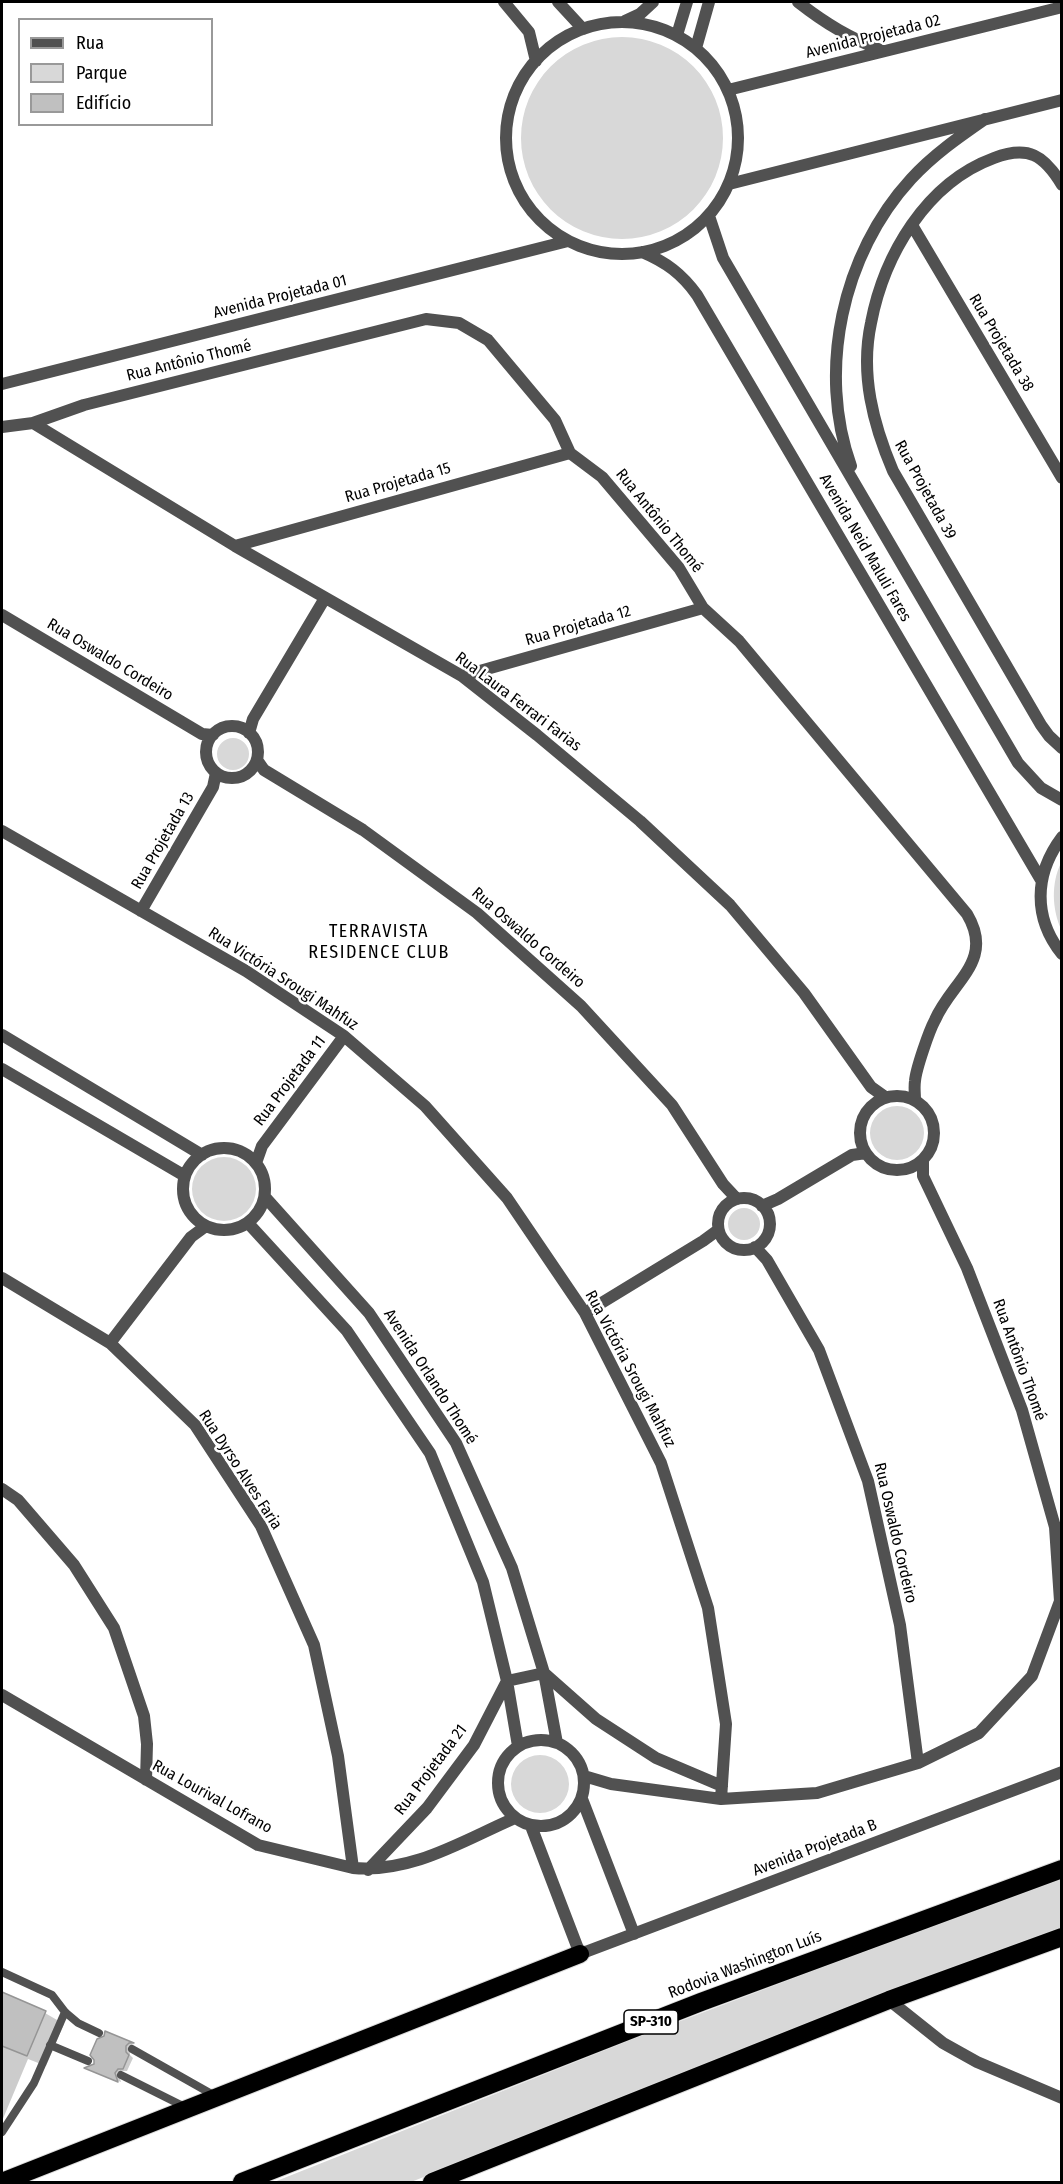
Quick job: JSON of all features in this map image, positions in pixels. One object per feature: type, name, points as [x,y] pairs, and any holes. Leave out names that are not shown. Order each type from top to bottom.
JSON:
[{"type":"highway","name":"Rodovia Washington Luís","points":[[242,2182],[700,2002],[1062,1869]]},
{"type":"highway","points":[[432,2182],[889,2000],[1062,1937]]},
{"type":"highway","points":[[2,2182],[580,1954]]},
{"type":"street","points":[[504,2],[529,32],[536,61]]},
{"type":"street","points":[[558,2],[583,29]]},
{"type":"street","points":[[621,22],[640,14],[653,2]]},
{"type":"street","points":[[677,35],[687,2]]},
{"type":"street","points":[[696,48],[709,2]]},
{"type":"street","points":[[798,2],[823,22],[842,33],[884,51]]},
{"type":"street","name":"Avenida Projetada 02","points":[[728,90],[1062,7]]},
{"type":"street","points":[[621,22],[659,28],[677,35],[696,48],[719,74],[735,108],[738,127],[735,165],[729,184],[708,216],[678,240],[661,248],[642,252],[604,253],[568,241],[544,224],[525,203],[516,186],[508,159],[506,130],[515,93],[536,61],[566,37],[583,29],[621,22]]},
{"type":"street","points":[[729,184],[1062,100]]},
{"type":"street","points":[[862,496],[846,450],[837,403],[836,374],[836,355],[844,307],[859,261],[881,218],[910,180],[945,146],[986,119]]},
{"type":"street","name":"Rua Projetada 39","points":[[1062,185],[1048,165],[1031,154],[1017,152],[982,162],[943,187],[912,225],[894,255],[879,289],[870,325],[867,363],[870,400],[878,436],[892,471],[1041,725],[1048,736],[1062,748]]},
{"type":"street","name":"Avenida Neid Maluli Fares","points":[[708,216],[723,258],[1018,763],[1041,788],[1062,800]]},
{"type":"street","name":"Rua Projetada 38","points":[[912,225],[1062,478]]},
{"type":"street","name":"Avenida Projetada 01","points":[[2,384],[568,241]]},
{"type":"street","name":"Avenida Neid Maluli Fares","points":[[642,252],[668,264],[684,278],[697,295],[1041,880]]},
{"type":"street","name":"Rua Antônio Thomé","points":[[2,427],[33,423],[84,405],[426,319],[459,323],[488,340],[555,420],[570,453],[602,477],[679,568],[704,608],[739,641],[975,927],[978,938],[975,956],[935,1019],[915,1080],[915,1100]]},
{"type":"street","name":"Rua Laura Ferrari Farias","points":[[33,423],[235,546],[462,676],[640,821],[730,905],[804,993],[871,1087]]},
{"type":"street","name":"Rua Projetada 15","points":[[235,546],[570,453]]},
{"type":"street","points":[[245,730],[325,598]]},
{"type":"street","name":"Rua Projetada 12","points":[[462,676],[704,608]]},
{"type":"street","name":"Rua Oswaldo Cordeiro","points":[[2,615],[207,737]]},
{"type":"street","points":[[225,727],[245,730],[257,745],[258,766],[240,777],[221,775],[207,759],[207,737],[225,727]]},
{"type":"street","name":"Rua Oswaldo Cordeiro","points":[[258,766],[363,830],[477,913],[581,1006],[672,1105],[733,1201]]},
{"type":"street","name":"Rua Projetada 13","points":[[141,911],[221,775]]},
{"type":"street","name":"Rua Victória Srougi Mahfuz","points":[[2,831],[246,971],[344,1036],[425,1106],[507,1198],[585,1313],[661,1463],[708,1608],[726,1724],[721,1793]]},
{"type":"street","points":[[1062,837],[1046,864],[1041,880],[1041,913],[1046,929],[1062,954]]},
{"type":"street","points":[[2,1035],[202,1155]]},
{"type":"street","name":"Rua Projetada 11","points":[[251,1159],[344,1036]]},
{"type":"street","points":[[2,1069],[185,1176]]},
{"type":"street","name":"Rua Antônio Thomé","points":[[900,1095],[915,1080]]},
{"type":"street","points":[[871,1087],[885,1097]]},
{"type":"street","points":[[871,1087],[873,1104]]},
{"type":"street","points":[[900,1095],[915,1100],[930,1114],[935,1133],[929,1152],[917,1164],[891,1170],[882,1166],[864,1149],[860,1137],[862,1119],[873,1104],[885,1097],[900,1095]]},
{"type":"street","points":[[224,1148],[251,1159],[262,1173],[265,1185],[265,1197],[259,1211],[248,1222],[228,1230],[201,1223],[189,1211],[184,1200],[185,1176],[192,1164],[202,1155],[224,1148]]},
{"type":"street","points":[[765,1210],[778,1199],[864,1149]]},
{"type":"street","name":"Rua Antônio Thomé","points":[[584,1776],[611,1784],[721,1793],[817,1793],[918,1763],[979,1733],[1032,1676],[1060,1601],[1055,1527],[1022,1410],[967,1268],[917,1164]]},
{"type":"street","name":"Avenida Orlando Thomé","points":[[265,1197],[369,1312],[456,1443],[512,1568],[544,1673],[558,1743]]},
{"type":"street","points":[[733,1201],[755,1201],[765,1210],[769,1229],[759,1245],[746,1250],[737,1249],[728,1245],[720,1234],[718,1219],[722,1210],[733,1201]]},
{"type":"street","points":[[248,1222],[347,1331],[430,1453],[483,1582],[507,1681],[518,1746]]},
{"type":"street","points":[[110,1342],[201,1223]]},
{"type":"street","points":[[585,1313],[703,1241],[720,1234]]},
{"type":"street","name":"Rua Oswaldo Cordeiro","points":[[759,1245],[819,1350],[868,1481],[900,1625],[918,1763]]},
{"type":"street","name":"Rua Dyrso Alves Faria","points":[[2,1278],[110,1342],[195,1425],[261,1526],[314,1645],[338,1756],[352,1868]]},
{"type":"street","points":[[2,1489],[18,1500],[74,1565],[114,1628],[144,1716],[147,1744],[146,1780]]},
{"type":"street","points":[[507,1681],[544,1673],[596,1719],[656,1758],[721,1793]]},
{"type":"street","name":"Rua Projetada 21","points":[[368,1870],[427,1808],[474,1745],[507,1681]]},
{"type":"street","name":"Rua Lourival Lofrano","points":[[2,1695],[258,1845],[352,1868],[368,1870],[414,1863],[455,1847],[515,1818]]},
{"type":"street","points":[[583,1794],[574,1812],[561,1822],[546,1827],[531,1826],[515,1818],[506,1809],[499,1796],[498,1782],[504,1762],[518,1746],[531,1741],[544,1740],[558,1743],[570,1751],[579,1762],[584,1776],[583,1794],[634,1934]]},
{"type":"street","name":"Avenida Projetada B","points":[[580,1954],[1062,1772]]},
{"type":"street","name":"Rua Antônio Thomé","points":[[583,1794],[611,1784]]},
{"type":"street","name":"Rua Lourival Lofrano","points":[[489,1829],[506,1809]]},
{"type":"street","points":[[531,1826],[580,1954]]},
{"type":"street","points":[[889,2000],[943,2043],[977,2062],[1062,2098]]},
{"type":"lane","points":[[2,1972],[51,1995],[78,2023],[99,2032]]},
{"type":"lane","points":[[2,2132],[34,2083],[65,2012]]},
{"type":"lane","points":[[50,2045],[88,2061]]},
{"type":"lane","points":[[132,2049],[218,2097]]},
{"type":"lane","points":[[121,2075],[188,2109]]},
{"type":"green space","points":[[622,37],[642,39],[670,49],[700,74],[715,99],[721,118],[723,138],[721,158],[711,186],[686,216],[661,231],[642,237],[622,239],[602,237],[574,227],[544,202],[529,177],[523,158],[521,138],[523,118],[533,90],[558,60],[583,45],[602,39]]},
{"type":"green space","points":[[233,738],[244,743],[249,754],[244,765],[233,770],[222,765],[217,754],[222,743]]},
{"type":"green space","points":[[1061,863],[1061,929],[1056,913],[1054,887]]},
{"type":"green space","points":[[897,1106],[907,1108],[916,1114],[922,1123],[924,1133],[922,1143],[916,1152],[907,1158],[897,1160],[887,1158],[878,1152],[872,1143],[870,1133],[872,1123],[878,1114],[887,1108]]},
{"type":"green space","points":[[224,1157],[236,1159],[247,1166],[254,1177],[256,1189],[254,1201],[247,1212],[236,1219],[224,1221],[212,1219],[201,1212],[194,1201],[192,1189],[194,1177],[201,1166],[212,1159]]},
{"type":"green space","points":[[744,1208],[755,1213],[760,1224],[755,1235],[744,1240],[733,1235],[728,1224],[733,1213]]},
{"type":"green space","points":[[540,1755],[551,1757],[564,1768],[569,1784],[567,1795],[556,1808],[540,1813],[529,1811],[516,1800],[511,1784],[513,1773],[524,1760]]},
{"type":"green space","points":[[1061,1877],[1061,1929],[411,2182],[274,2182],[638,2037]]},
{"type":"building","points":[[2,1992],[46,2011],[27,2056],[2,2046]]},
{"type":"building","points":[[105,2031],[134,2043],[126,2046],[126,2052],[129,2055],[123,2069],[118,2069],[115,2073],[118,2082],[84,2068],[94,2064],[90,2055],[97,2039],[104,2036]]},
{"type":"district","name":"TERRAVISTA RESIDENCE CLUB","points":[[379,942]]}]
